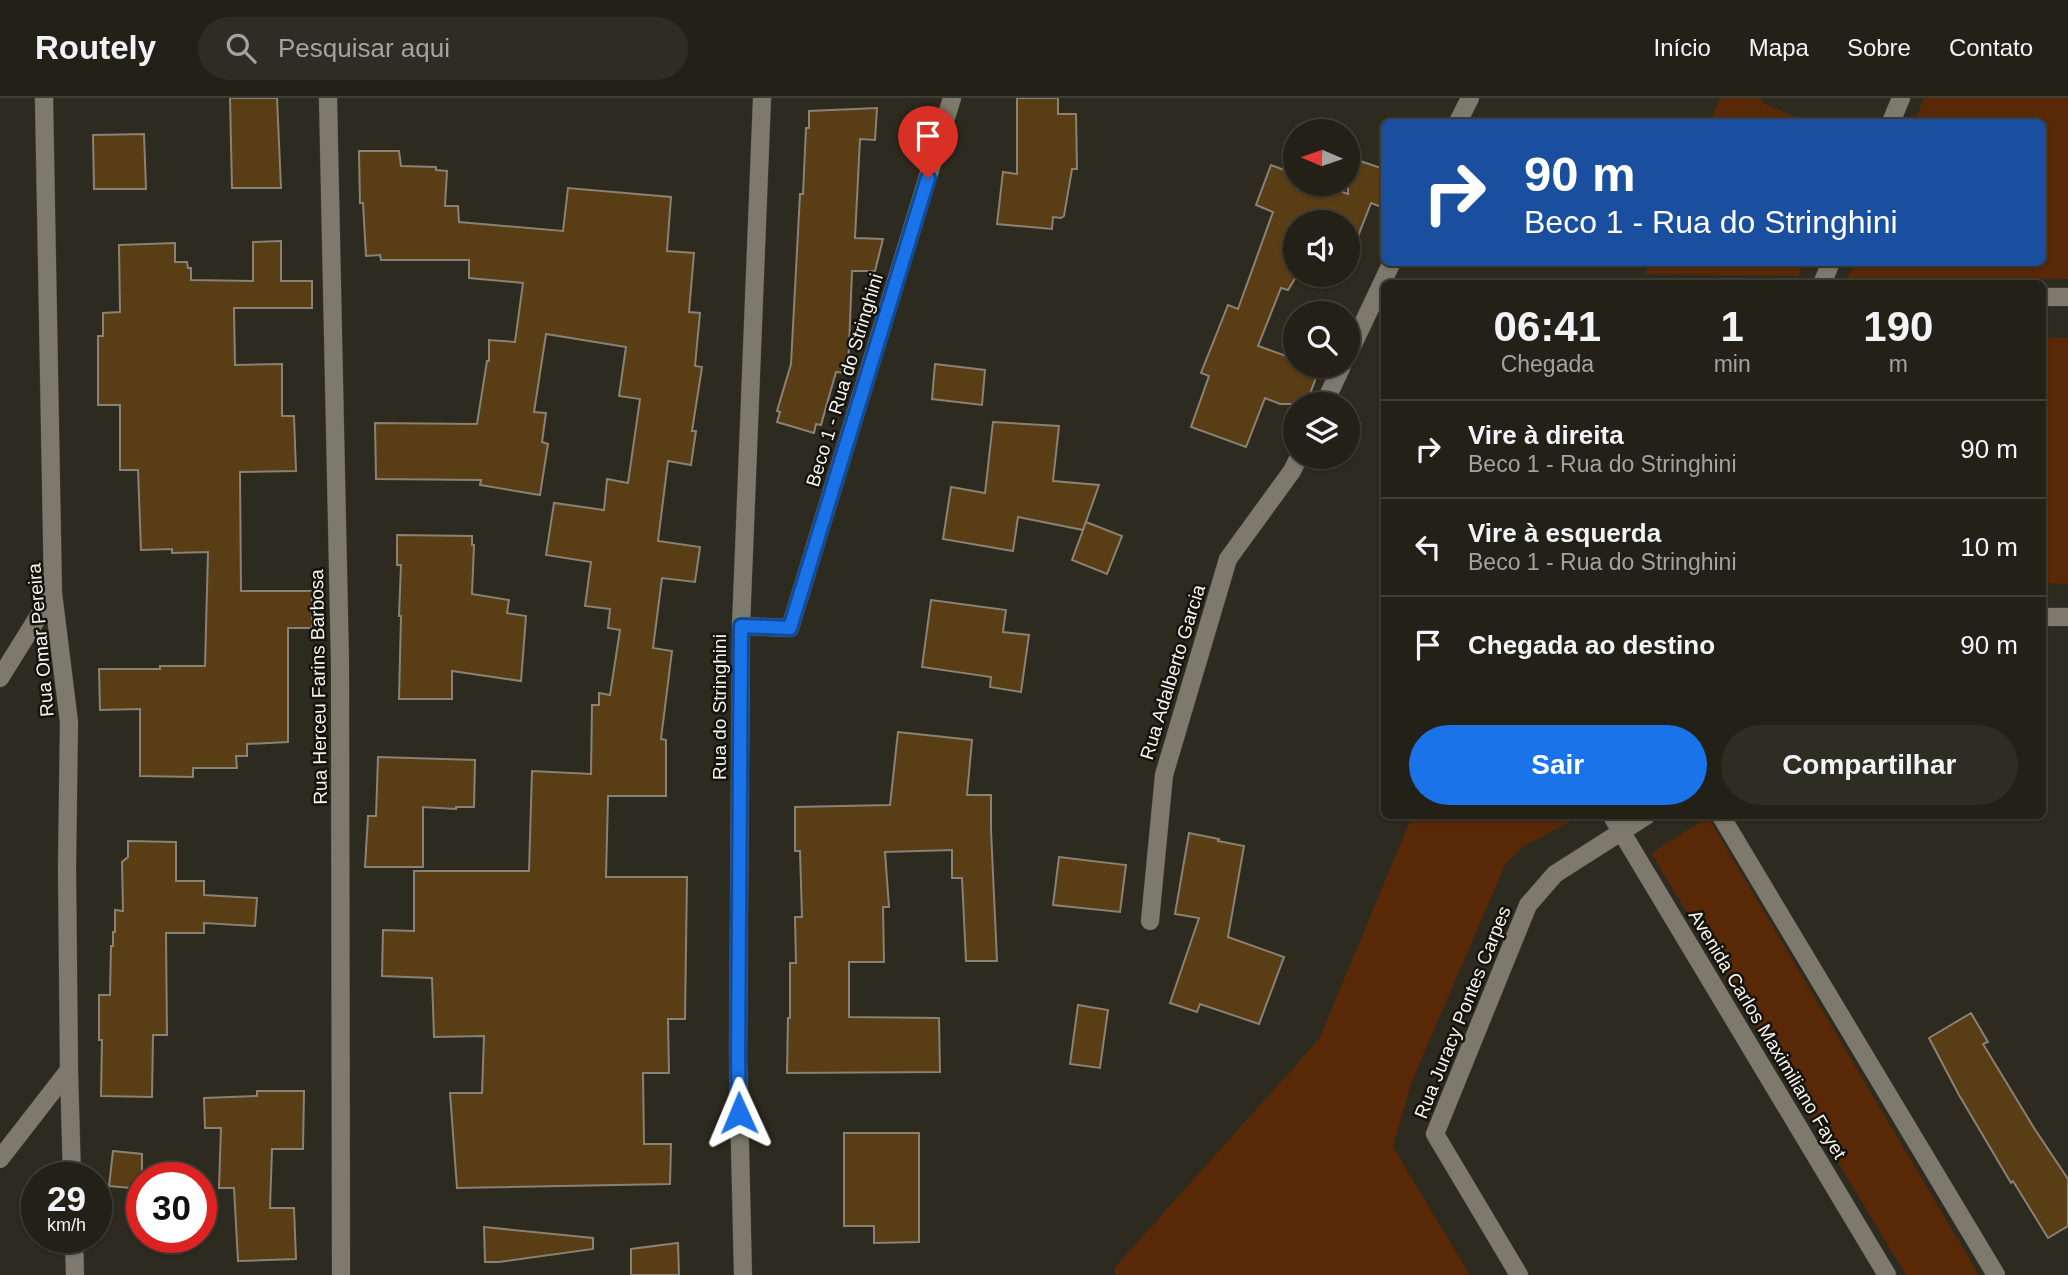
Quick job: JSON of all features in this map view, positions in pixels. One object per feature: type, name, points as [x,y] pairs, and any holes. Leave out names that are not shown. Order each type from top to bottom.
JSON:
[{"type":"street","name":"Rua Omar Pereira","points":[[44,98],[54,593],[69,722],[67,868],[72,1162]]},
{"type":"street","name":"Rua Herceu Farins Barbosa","points":[[328,98],[340,664],[341,1275]]},
{"type":"street","name":"Rua do Stringhini","points":[[743,1275],[738,1059],[741,626],[762,98]]},
{"type":"street","name":"Beco 1 - Rua do Stringhini","points":[[741,626],[790,628],[952,98]]},
{"type":"street","points":[[1460,119],[1470,98]]},
{"type":"street","points":[[1892,119],[1901,98]]},
{"type":"street","points":[[1360,329],[1381,284]]},
{"type":"street","points":[[2046,296],[2068,297]]},
{"type":"street","name":"Rua Adalberto Garcia","points":[[1150,921],[1164,775],[1228,559],[1293,469]]},
{"type":"street","points":[[0,678],[54,593]]},
{"type":"street","points":[[2046,617],[2068,617]]},
{"type":"street","points":[[1723,819],[1996,1275]]},
{"type":"street","name":"Rua Juracy Pontes Carpes","points":[[1519,1275],[1436,1134],[1528,905],[1555,874],[1617,823]]},
{"type":"street","name":"Avenida Carlos Maximiliano Fayet","points":[[1617,823],[1887,1275]]},
{"type":"street","points":[[0,1160],[69,1070]]},
{"type":"street","points":[[74,1253],[75,1275]]},
{"type":"shaded area","points":[[1720,98],[1762,98],[1761,102],[1799,119],[1711,119]]},
{"type":"shaded area","points":[[1924,98],[2068,98],[2068,279],[1848,278],[1854,266],[2046,266],[2046,119],[1915,119]]},
{"type":"shaded area","points":[[1647,266],[1803,266],[1798,276],[1644,274]]},
{"type":"shaded area","points":[[2046,338],[2068,338],[2068,584],[2046,583]]},
{"type":"shaded area","points":[[1411,819],[1569,819],[1571,821],[1524,846],[1506,863],[1412,1081],[1393,1147],[1470,1275],[1115,1275],[1115,1267],[1319,1039]]},
{"type":"shaded area","points":[[1705,819],[1709,819],[1979,1275],[1906,1275],[1651,853]]},
{"type":"building","points":[[230,98],[277,98],[281,188],[232,188]]},
{"type":"building","points":[[1017,98],[1058,98],[1058,114],[1076,114],[1077,169],[1072,169],[1064,216],[1053,217],[1052,229],[997,224],[1003,172],[1017,174]]},
{"type":"building","points":[[877,108],[875,140],[860,139],[855,238],[883,239],[875,271],[852,271],[848,373],[836,372],[821,425],[816,424],[814,433],[777,422],[780,412],[777,411],[791,364],[800,194],[803,194],[809,111]]},
{"type":"building","points":[[144,134],[146,189],[94,189],[93,135]]},
{"type":"building","points":[[359,151],[399,151],[401,166],[436,167],[436,170],[447,171],[445,206],[458,206],[459,222],[563,231],[568,188],[671,197],[667,251],[694,253],[689,312],[700,313],[695,366],[702,367],[692,431],[696,431],[691,465],[668,461],[658,541],[700,547],[695,582],[662,578],[653,648],[672,651],[661,739],[666,740],[666,796],[608,796],[606,877],[687,877],[685,1019],[668,1019],[669,1073],[643,1073],[644,1144],[671,1144],[670,1184],[457,1188],[450,1093],[482,1093],[484,1036],[434,1037],[432,978],[382,976],[383,930],[414,931],[414,871],[529,871],[532,771],[591,774],[592,705],[599,705],[599,693],[610,695],[620,630],[608,628],[610,609],[585,606],[591,562],[546,555],[554,503],[604,510],[607,479],[628,483],[640,399],[619,396],[626,347],[546,334],[534,412],[546,413],[542,442],[548,444],[540,495],[480,485],[481,480],[376,479],[375,423],[477,424],[489,361],[489,340],[515,342],[523,283],[469,278],[469,260],[381,260],[380,255],[366,256],[363,203],[360,203]]},
{"type":"building","points":[[1360,161],[1381,168],[1381,207],[1371,203],[1360,231],[1360,210],[1283,210],[1283,287],[1290,287],[1288,290],[1281,288],[1258,346],[1283,355],[1283,378],[1316,378],[1311,392],[1283,392],[1283,404],[1265,398],[1246,447],[1191,427],[1209,376],[1201,373],[1228,305],[1238,309],[1273,212],[1256,205],[1271,165],[1283,170],[1283,196],[1360,196]]},
{"type":"building","points":[[281,241],[281,281],[312,281],[312,308],[234,308],[235,365],[282,364],[282,416],[294,416],[296,471],[240,472],[241,591],[312,591],[312,628],[288,628],[288,742],[247,744],[247,756],[236,756],[237,768],[193,768],[193,777],[140,776],[140,709],[100,710],[99,669],[205,666],[208,552],[141,550],[138,470],[120,470],[120,405],[98,405],[98,336],[103,336],[103,313],[120,312],[119,245],[175,243],[175,262],[187,262],[188,268],[191,268],[191,280],[253,281],[253,242]]},
{"type":"building","points":[[935,364],[985,370],[982,405],[932,399]]},
{"type":"building","points":[[993,422],[1059,426],[1053,481],[1099,485],[1083,530],[1018,517],[1013,551],[943,539],[951,487],[985,493]]},
{"type":"building","points":[[1086,522],[1122,536],[1107,574],[1072,560]]},
{"type":"building","points":[[397,535],[472,536],[472,594],[509,600],[507,613],[526,616],[521,681],[452,671],[452,699],[399,699],[401,565],[397,565]]},
{"type":"building","points":[[931,600],[1006,610],[1003,632],[1029,635],[1021,692],[990,687],[991,677],[922,667]]},
{"type":"building","points":[[898,732],[972,740],[967,795],[991,795],[997,961],[966,961],[962,878],[952,878],[952,850],[885,852],[889,907],[883,907],[884,962],[849,962],[849,1017],[939,1018],[940,1072],[787,1073],[790,963],[796,963],[795,917],[802,917],[800,851],[795,851],[795,807],[890,805]]},
{"type":"building","points":[[378,757],[475,760],[474,807],[423,807],[423,867],[365,867],[368,816],[376,816]]},
{"type":"building","points":[[1189,833],[1244,846],[1228,937],[1284,957],[1259,1024],[1200,1004],[1197,1012],[1170,1003],[1199,918],[1175,914]]},
{"type":"building","points":[[128,841],[176,842],[176,881],[204,881],[204,895],[257,898],[255,926],[204,923],[204,933],[166,933],[167,1035],[153,1035],[152,1097],[101,1096],[102,1040],[99,1040],[99,995],[110,995],[115,910],[123,911],[122,862],[128,857]]},
{"type":"building","points":[[1059,857],[1126,865],[1120,912],[1053,905]]},
{"type":"building","points":[[1078,1005],[1108,1010],[1100,1068],[1070,1064]]},
{"type":"building","points":[[1971,1013],[1988,1042],[1983,1044],[2068,1179],[2068,1226],[2048,1238],[2013,1181],[2011,1183],[1929,1038]]},
{"type":"building","points":[[257,1091],[304,1091],[303,1149],[272,1149],[270,1208],[294,1208],[296,1259],[238,1261],[234,1188],[219,1188],[221,1128],[205,1128],[204,1098],[257,1096]]},
{"type":"building","points":[[844,1133],[919,1133],[919,1242],[874,1243],[874,1226],[844,1226]]},
{"type":"building","points":[[113,1151],[142,1154],[142,1162],[126,1162],[126,1188],[112,1186]]},
{"type":"building","points":[[484,1227],[593,1238],[593,1249],[485,1262]]},
{"type":"building","points":[[678,1243],[679,1275],[631,1275],[631,1249]]},
{"type":"route","points":[[739,1113],[741,626],[790,628],[928,178]]}]
